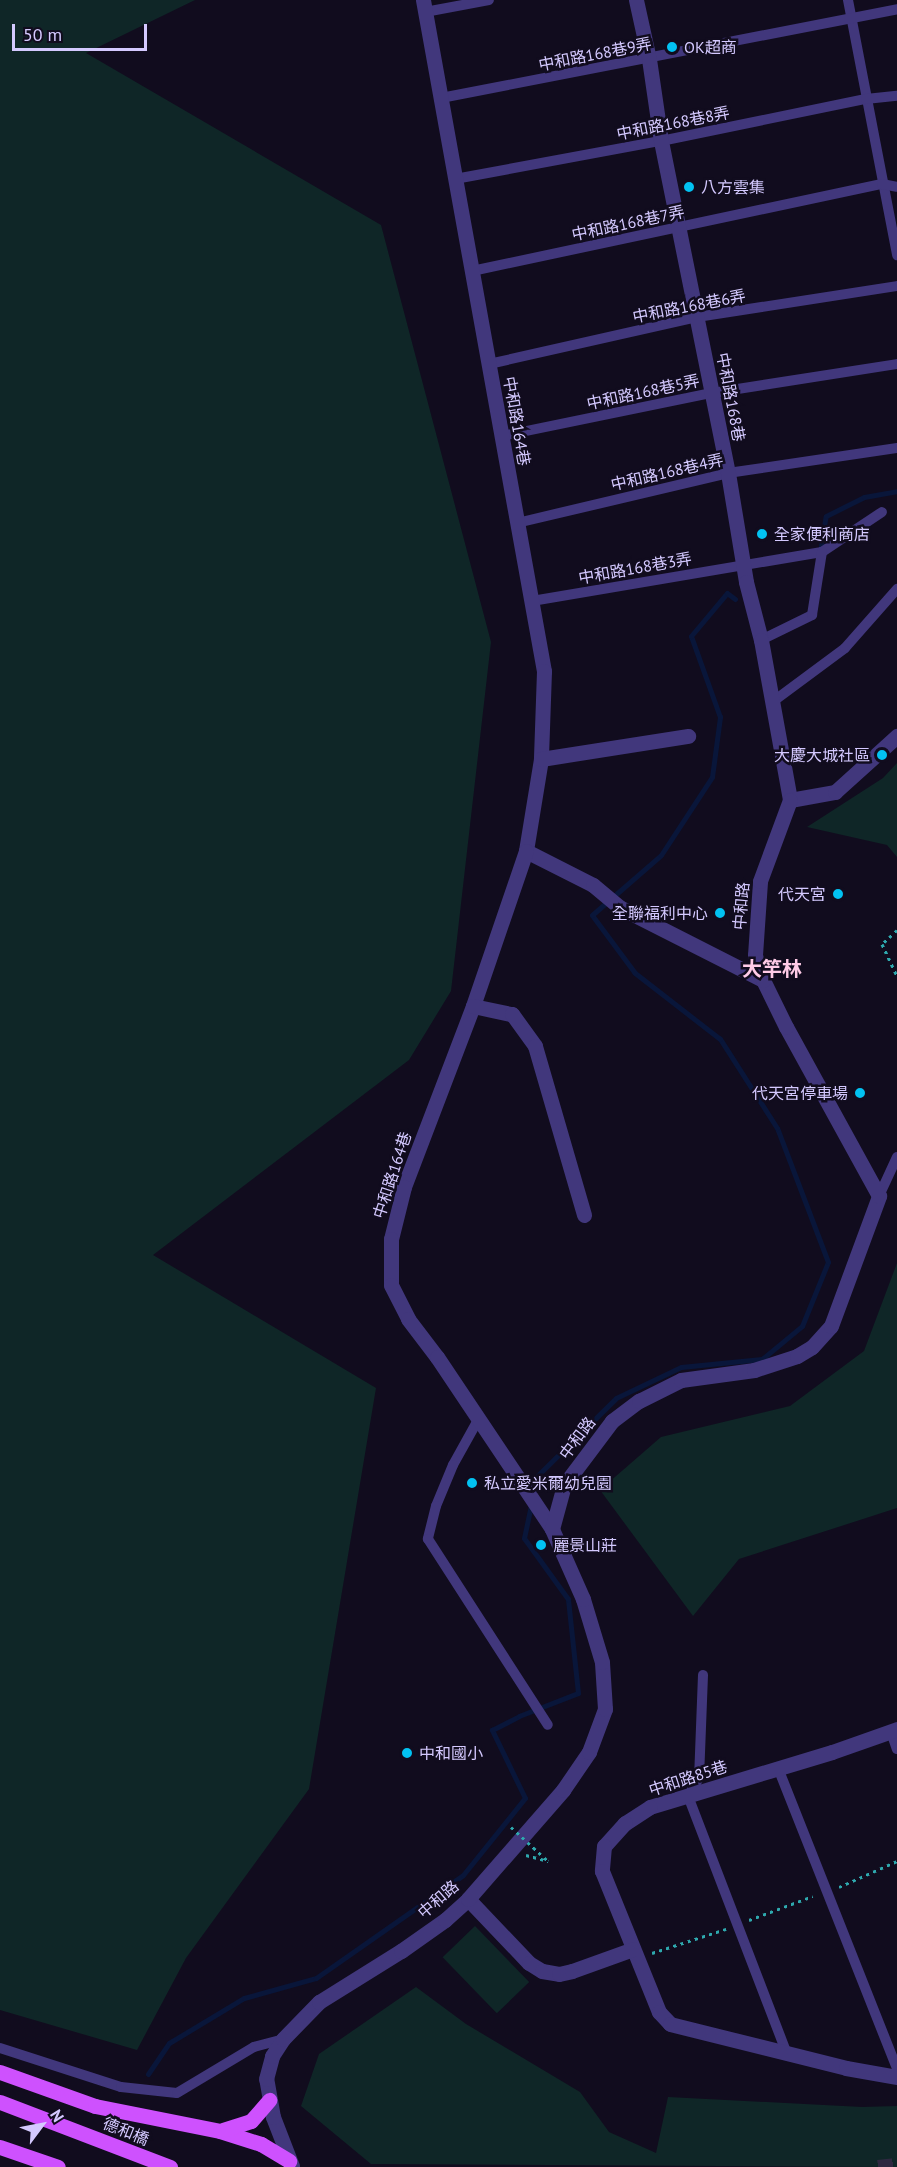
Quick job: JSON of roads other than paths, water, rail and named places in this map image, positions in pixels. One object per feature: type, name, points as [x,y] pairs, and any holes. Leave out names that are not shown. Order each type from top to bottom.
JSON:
[{"type":"main road","points":[[0,2072],[95,2106],[220,2131],[261,2144],[290,2164]]},
{"type":"main road","points":[[220,2131],[240,2127],[251,2121],[269,2100]]},
{"type":"main road","name":"德和橋","points":[[0,2102],[170,2167]]},
{"type":"main road","points":[[0,2147],[58,2167]]},
{"type":"street","name":"中和路168巷","points":[[636,0],[649,59],[661,141],[728,473],[746,582],[761,640],[790,800]]},
{"type":"street","name":"中和路164巷","points":[[424,6],[544,671],[541,759],[526,851],[474,1006],[404,1187],[391,1239],[391,1285],[408,1319],[437,1357],[552,1529]]},
{"type":"street","points":[[541,759],[688,735]]},
{"type":"street","points":[[790,800],[834,792],[897,736]]},
{"type":"street","name":"中和路","points":[[290,2164],[269,2100],[266,2079],[272,2056],[283,2039],[319,2002],[401,1951],[445,1920],[468,1899],[563,1790],[589,1752],[605,1709],[602,1662],[583,1599],[552,1529],[564,1485],[612,1421],[639,1401],[681,1380],[754,1370],[797,1356],[812,1347],[831,1326],[879,1196],[763,980],[755,955],[760,881],[790,800]]},
{"type":"street","points":[[526,851],[593,885],[619,907],[763,980]]},
{"type":"street","points":[[474,1006],[512,1014],[535,1046],[584,1215]]},
{"type":"street","name":"中和路85巷","points":[[894,1731],[650,1807],[625,1823],[604,1846],[602,1871],[659,2012],[670,2024],[787,2054],[897,2077]]},
{"type":"street","points":[[468,1899],[529,1963],[542,1971],[559,1974],[634,1954]]},
{"type":"lane","points":[[424,6],[489,0]]},
{"type":"lane","points":[[848,0],[897,255]]},
{"type":"lane","name":"中和路168巷9弄","points":[[441,98],[649,59],[851,16],[897,9]]},
{"type":"lane","name":"中和路168巷8弄","points":[[455,179],[661,141],[866,99],[897,96]]},
{"type":"lane","name":"中和路168巷7弄","points":[[472,271],[882,184],[897,187]]},
{"type":"lane","name":"中和路168巷6弄","points":[[489,364],[697,317],[897,286]]},
{"type":"lane","name":"中和路168巷5弄","points":[[502,436],[712,393],[897,364]]},
{"type":"lane","name":"中和路168巷4弄","points":[[517,523],[728,473],[897,448]]},
{"type":"lane","points":[[761,640],[812,615],[822,552],[882,512]]},
{"type":"lane","name":"中和路168巷3弄","points":[[532,601],[744,563],[822,552]]},
{"type":"lane","points":[[771,703],[845,648],[897,589]]},
{"type":"lane","points":[[879,1196],[897,1157]]},
{"type":"lane","points":[[478,1420],[453,1465],[436,1506],[428,1539],[546,1722]]},
{"type":"lane","points":[[703,1675],[699,1778],[688,1796],[787,2054]]},
{"type":"lane","points":[[894,1731],[897,1749]]},
{"type":"lane","points":[[778,1768],[897,2069]]},
{"type":"lane","points":[[0,2048],[121,2087],[177,2093],[254,2047],[283,2039]]},
{"type":"waterway","points":[[820,552],[826,516],[864,497],[897,491]]},
{"type":"waterway","points":[[533,1495],[536,1477],[616,1398],[681,1367],[762,1359],[802,1326],[828,1262],[777,1128],[720,1039],[635,973],[592,915],[661,855],[712,777],[720,717],[691,636],[727,593],[735,599]]},
{"type":"waterway","points":[[148,2074],[169,2043],[244,1998],[316,1978],[463,1875],[525,1798],[492,1730],[519,1716],[578,1693],[568,1599],[524,1538],[531,1504]]},
{"type":"tunnel","points":[[878,2167],[897,2165]]},
{"type":"place","name":"OK超商","points":[[672,47]]},
{"type":"place","name":"八方雲集","points":[[689,187]]},
{"type":"place","name":"全家便利商店","points":[[762,534]]},
{"type":"place","name":"大慶大城社區","points":[[882,755]]},
{"type":"place","name":"代天宮","points":[[838,894]]},
{"type":"place","name":"全聯福利中心","points":[[720,913]]},
{"type":"place","name":"代天宮停車場","points":[[860,1093]]},
{"type":"place","name":"私立愛米爾幼兒園","points":[[472,1483]]},
{"type":"place","name":"麗景山莊","points":[[541,1545]]},
{"type":"place","name":"中和國小","points":[[407,1753]]},
{"type":"district","name":"大竿林","points":[[772,969]]}]
